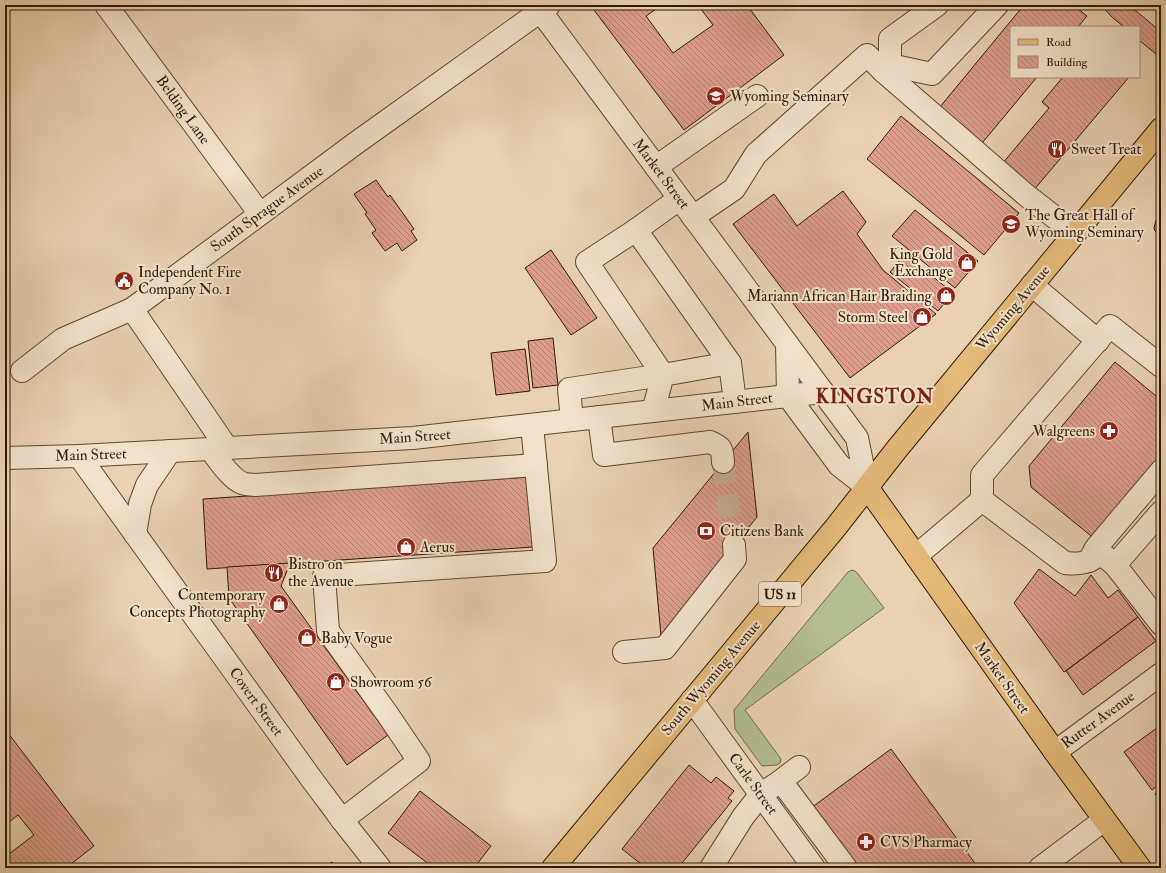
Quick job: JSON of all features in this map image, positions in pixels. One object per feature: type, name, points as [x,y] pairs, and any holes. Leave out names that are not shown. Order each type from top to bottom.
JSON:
[{"type":"main road","name":"Wyoming Avenue","points":[[867,487],[896,449],[1161,129]]},
{"type":"main road","name":"Market Street","points":[[867,487],[1055,752],[1140,868]]},
{"type":"main road","name":"South Wyoming Avenue","points":[[553,868],[836,527],[867,487]]},
{"type":"street","name":"Belding Lane","points":[[106,5],[260,214]]},
{"type":"street","points":[[887,68],[890,39],[937,5]]},
{"type":"street","points":[[887,68],[932,74],[998,5]]},
{"type":"street","name":"South Sprague Avenue","points":[[22,371],[63,339],[132,309],[542,7]]},
{"type":"street","name":"Market Street","points":[[542,7],[679,199],[857,438],[867,487]]},
{"type":"street","points":[[693,217],[734,189],[756,154],[867,55],[887,68],[1026,195],[1075,233]]},
{"type":"street","points":[[656,167],[757,96]]},
{"type":"street","points":[[653,411],[663,375],[587,262],[636,230],[679,199]]},
{"type":"street","points":[[636,230],[730,363],[735,402]]},
{"type":"street","points":[[1032,286],[1098,341]]},
{"type":"street","points":[[132,309],[218,448],[231,475],[244,484],[536,465]]},
{"type":"street","points":[[916,556],[982,500],[982,475],[1110,326],[1161,366]]},
{"type":"street","points":[[787,344],[788,396]]},
{"type":"street","points":[[572,420],[569,389],[730,363]]},
{"type":"street","name":"Main Street","points":[[5,458],[79,456],[413,438],[823,392]]},
{"type":"street","name":"Market Street","points":[[788,396],[839,465],[867,487]]},
{"type":"street","points":[[600,417],[604,454],[710,442],[718,446],[722,451],[723,462]]},
{"type":"street","points":[[342,820],[419,761],[328,631],[324,576],[545,562],[532,425]]},
{"type":"street","points":[[135,534],[140,504],[147,485],[170,451]]},
{"type":"street","name":"Covert Street","points":[[79,456],[304,768],[342,820],[380,868]]},
{"type":"street","points":[[1161,471],[1096,548],[1102,560],[1161,624]]},
{"type":"street","points":[[1102,560],[1161,489]]},
{"type":"street","points":[[982,500],[1065,563],[1078,564],[1102,560],[1161,512]]},
{"type":"street","points":[[624,652],[664,648],[735,559],[734,545]]},
{"type":"street","name":"Rutter Avenue","points":[[1055,752],[1161,674]]},
{"type":"street","name":"Carle Street","points":[[692,700],[814,868]]},
{"type":"street","points":[[711,868],[743,817],[761,794],[799,767]]},
{"type":"street","points":[[781,780],[846,868]]},
{"type":"street","points":[[1040,868],[1104,820]]},
{"type":"green space","points":[[852,570],[858,574],[884,608],[745,710],[781,759],[780,763],[777,765],[762,766],[735,729],[734,710],[848,572]]},
{"type":"building","points":[[662,5],[646,16],[673,53],[713,25],[698,5],[747,5],[784,55],[684,130],[591,6]]},
{"type":"building","points":[[1024,5],[1073,5],[1087,16],[1079,26],[1010,26],[1010,78],[1036,78],[978,148],[935,113]]},
{"type":"building","points":[[1101,5],[1129,5],[1161,32],[1161,48],[1156,54],[1140,41],[1140,26],[1123,26]]},
{"type":"building","points":[[1062,78],[1128,78],[1033,191],[1002,164],[1049,108],[1042,102]]},
{"type":"building","points":[[901,116],[1019,213],[984,255],[867,159]]},
{"type":"building","points":[[376,180],[388,197],[390,195],[414,229],[411,231],[417,240],[402,251],[397,243],[385,251],[372,233],[376,230],[354,194]]},
{"type":"building","points":[[843,191],[866,222],[857,234],[883,270],[936,314],[850,378],[733,224],[774,194],[797,226]]},
{"type":"building","points":[[915,210],[978,261],[955,288],[892,236]]},
{"type":"building","points":[[1161,214],[1161,237],[1154,228],[1156,220]]},
{"type":"building","points":[[551,250],[597,318],[571,335],[525,268]]},
{"type":"building","points":[[905,254],[953,293],[938,311],[890,272]]},
{"type":"building","points":[[553,338],[558,385],[533,388],[528,341]]},
{"type":"building","points":[[525,349],[530,391],[496,395],[491,353]]},
{"type":"building","name":"Walgreens","points":[[1115,362],[1161,400],[1161,463],[1096,540],[1031,487],[1029,466]]},
{"type":"building","name":"Citizens Bank","points":[[748,432],[757,517],[661,636],[653,548]]},
{"type":"building","points":[[529,477],[533,547],[207,569],[203,499]]},
{"type":"building","points":[[290,563],[281,586],[388,735],[347,765],[229,598],[227,567]]},
{"type":"building","points":[[1039,569],[1075,596],[1091,575],[1108,598],[1118,590],[1138,617],[1064,672],[1014,603]]},
{"type":"building","points":[[1138,617],[1156,641],[1083,695],[1066,671]]},
{"type":"building","points":[[1161,725],[1161,783],[1152,790],[1124,752]]},
{"type":"building","points":[[5,729],[94,846],[66,868],[5,867],[5,857],[34,835],[18,815],[8,823],[5,819]]},
{"type":"building","name":"CVS Pharmacy","points":[[891,749],[977,866],[974,868],[855,868],[811,808]]},
{"type":"building","points":[[689,765],[711,783],[716,777],[734,791],[728,798],[732,801],[678,868],[646,868],[622,849]]},
{"type":"building","points":[[1161,789],[1161,802],[1155,794]]},
{"type":"building","points":[[420,791],[491,846],[474,868],[434,868],[388,833]]},
{"type":"building","points":[[332,862],[337,868],[323,868]]},
{"type":"tunnel","points":[[723,462],[734,545]]},
{"type":"place","name":"Wyoming Seminary","points":[[716,96]]},
{"type":"place","name":"Sweet Treat","points":[[1057,149]]},
{"type":"place","name":"The Great Hall of Wyoming Seminary","points":[[1011,224]]},
{"type":"place","name":"King Gold Exchange","points":[[967,263]]},
{"type":"place","name":"Independent Fire Company No. 1","points":[[124,281]]},
{"type":"place","name":"Mariann African Hair Braiding","points":[[946,296]]},
{"type":"place","name":"Storm Steel","points":[[922,317]]},
{"type":"place","name":"Walgreens","points":[[1109,431]]},
{"type":"place","name":"Citizens Bank","points":[[706,531]]},
{"type":"place","name":"Aerus","points":[[406,547]]},
{"type":"place","name":"Bistro on the Avenue","points":[[274,573]]},
{"type":"place","name":"Contemporary Concepts Photography","points":[[279,604]]},
{"type":"place","name":"Baby Vogue","points":[[307,638]]},
{"type":"place","name":"Showroom 56","points":[[336,682]]},
{"type":"place","name":"CVS Pharmacy","points":[[866,842]]},
{"type":"district","name":"KINGSTON","points":[[875,397]]}]
